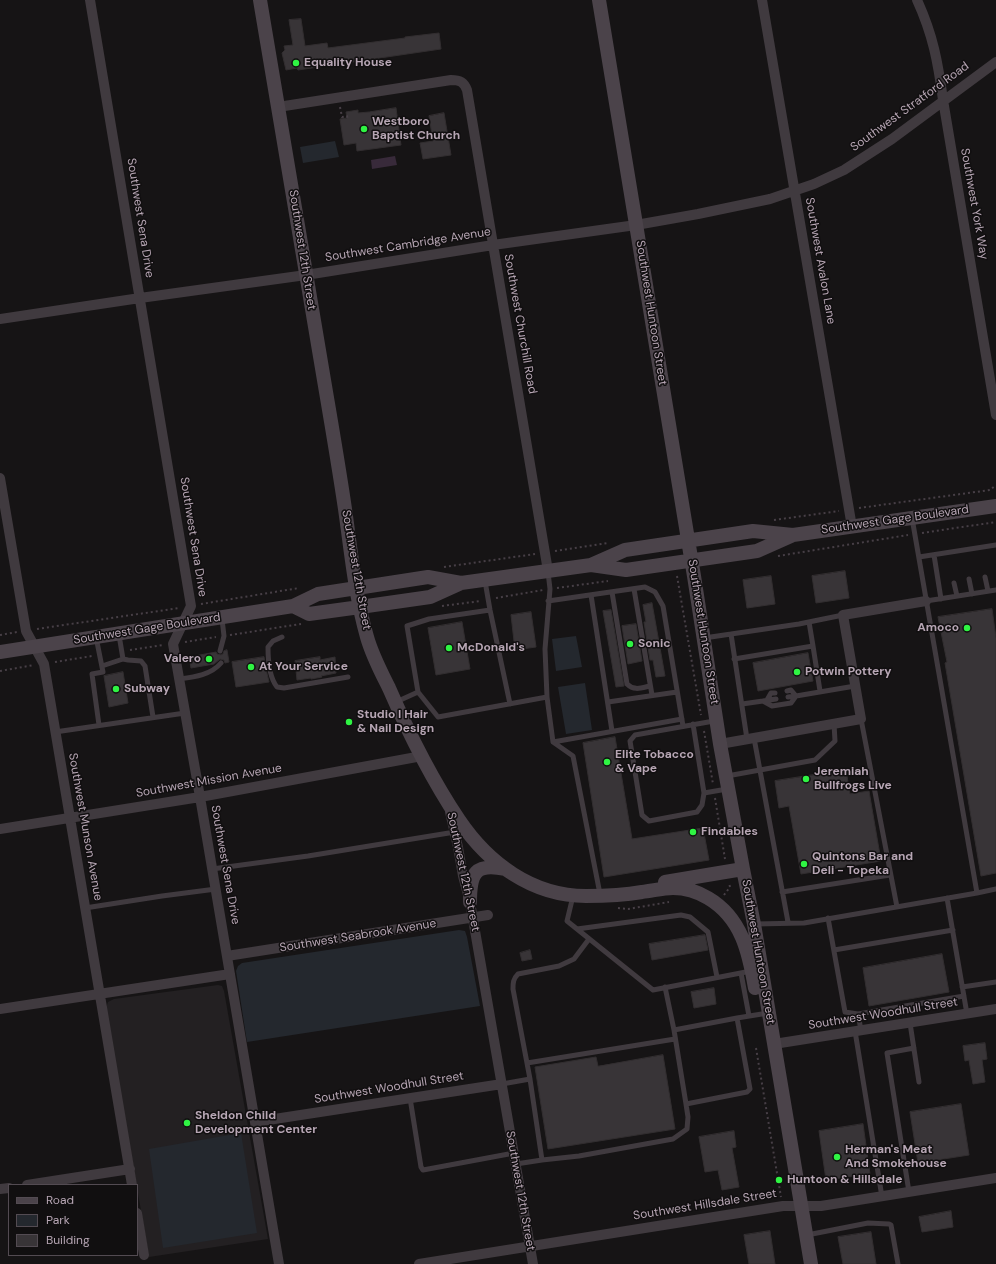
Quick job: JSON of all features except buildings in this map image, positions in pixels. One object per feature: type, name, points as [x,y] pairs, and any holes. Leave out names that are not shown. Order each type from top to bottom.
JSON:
[{"type":"main road","name":"Southwest 12th Street","points":[[260,0],[344,501],[360,608],[368,642],[409,733],[446,800]]},
{"type":"main road","name":"Southwest Huntoon Street","points":[[599,0],[694,576],[720,744],[754,924],[751,971]]},
{"type":"main road","name":"Southwest Gage Boulevard","points":[[293,606],[309,614],[360,608],[430,597],[461,583],[591,565],[626,550],[753,531],[793,535],[996,506]]},
{"type":"main road","name":"Southwest Gage Boulevard","points":[[591,565],[626,570],[757,551],[793,535]]},
{"type":"main road","name":"Southwest Gage Boulevard","points":[[0,652],[293,606],[318,594],[428,577],[461,583]]},
{"type":"main road","points":[[446,800],[472,838],[485,853],[521,880],[540,888],[585,896],[637,893],[674,888],[700,894],[712,901],[731,917],[741,933],[759,1002],[769,1013]]},
{"type":"main road","points":[[470,902],[470,887],[473,877],[477,872],[482,868],[489,866],[505,869]]},
{"type":"main road","points":[[604,895],[743,869]]},
{"type":"main road","name":"Southwest Huntoon Street","points":[[769,1013],[811,1264]]},
{"type":"street","name":"Southwest Sena Drive","points":[[90,0],[191,606],[181,624],[173,644],[279,1264]]},
{"type":"street","name":"Southwest Avalon Lane","points":[[762,0],[852,527]]},
{"type":"street","name":"Southwest York Way","points":[[918,0],[935,46],[939,64],[943,100],[996,415]]},
{"type":"street","name":"Southwest Stratford Road","points":[[795,191],[844,170],[892,140],[943,100],[996,62]]},
{"type":"street","name":"Southwest Churchill Road","points":[[339,98],[451,80],[463,82],[468,90],[548,571]]},
{"type":"street","points":[[278,107],[339,98]]},
{"type":"street","name":"Southwest Cambridge Avenue","points":[[0,319],[306,275],[493,245],[636,225],[770,199],[795,191]]},
{"type":"street","name":"Southwest Munson Avenue","points":[[0,482],[26,631],[44,664],[132,1184]]},
{"type":"street","points":[[720,744],[861,719],[843,615],[926,601]]},
{"type":"street","name":"Southwest Mission Avenue","points":[[0,829],[200,797],[422,756]]},
{"type":"street","name":"Southwest 12th Street","points":[[446,800],[455,832],[463,876],[470,902],[533,1264]]},
{"type":"street","name":"Southwest Seabrook Avenue","points":[[227,956],[488,915]]},
{"type":"street","points":[[0,1009],[230,974]]},
{"type":"street","name":"Southwest Woodhull Street","points":[[774,1044],[996,1009]]},
{"type":"street","name":"Southwest Woodhull Street","points":[[255,1122],[502,1084]]},
{"type":"street","points":[[33,1184],[130,1169]]},
{"type":"street","name":"Southwest Hillsdale Street","points":[[419,1264],[782,1206],[822,1206],[996,1178]]},
{"type":"street","points":[[138,1219],[144,1255]]},
{"type":"lane","points":[[912,518],[977,892]]},
{"type":"lane","points":[[919,557],[949,552],[966,552],[980,547],[996,545]]},
{"type":"lane","points":[[980,547],[982,554]]},
{"type":"lane","points":[[949,552],[950,559]]},
{"type":"lane","points":[[934,554],[941,599]]},
{"type":"lane","points":[[548,571],[550,589],[545,649],[546,697],[552,742],[574,756],[604,895]]},
{"type":"lane","points":[[985,577],[988,591]]},
{"type":"lane","points":[[485,580],[510,704]]},
{"type":"lane","points":[[970,580],[972,594]]},
{"type":"lane","points":[[954,583],[957,596]]},
{"type":"lane","points":[[548,601],[645,588],[655,592],[663,606],[683,726]]},
{"type":"lane","points":[[634,589],[652,695]]},
{"type":"lane","points":[[926,601],[996,590]]},
{"type":"lane","points":[[612,592],[627,684],[631,688],[635,689],[650,686]]},
{"type":"lane","points":[[591,595],[612,732]]},
{"type":"lane","points":[[490,610],[429,619],[407,626],[418,692],[438,717],[546,697]]},
{"type":"lane","points":[[704,638],[809,622],[843,615]]},
{"type":"lane","points":[[220,651],[224,636],[222,618]]},
{"type":"lane","points":[[809,622],[820,691]]},
{"type":"lane","points":[[119,634],[123,659]]},
{"type":"lane","points":[[731,634],[742,704],[760,770],[788,922]]},
{"type":"lane","points":[[96,637],[103,672],[92,674],[99,725]]},
{"type":"lane","points":[[282,637],[273,641],[268,647],[272,682],[277,687],[284,688],[348,677]]},
{"type":"lane","points":[[734,658],[813,646]]},
{"type":"lane","points":[[102,666],[123,659],[141,661],[144,664],[153,717]]},
{"type":"lane","points":[[179,679],[194,677],[212,670],[221,663]]},
{"type":"lane","points":[[788,697],[855,686]]},
{"type":"lane","points":[[787,691],[791,690],[796,696]]},
{"type":"lane","points":[[395,702],[418,692]]},
{"type":"lane","points":[[608,702],[677,692]]},
{"type":"lane","points":[[765,701],[771,693],[775,693]]},
{"type":"lane","points":[[765,701],[772,706],[792,703],[796,696]]},
{"type":"lane","points":[[742,704],[776,699]]},
{"type":"lane","points":[[55,732],[185,713]]},
{"type":"lane","points":[[861,719],[896,906]]},
{"type":"lane","points":[[552,742],[682,720]]},
{"type":"lane","points":[[693,724],[704,793],[702,805],[697,812],[649,821],[642,816],[630,741],[635,735],[693,724],[717,720]]},
{"type":"lane","points":[[704,793],[727,782],[760,770],[815,760],[835,741],[834,724]]},
{"type":"lane","points":[[212,869],[308,856],[455,832]]},
{"type":"lane","points":[[782,892],[890,875]]},
{"type":"lane","points":[[85,908],[216,889]]},
{"type":"lane","points":[[754,924],[788,922],[804,923],[996,889]]},
{"type":"lane","points":[[573,895],[567,921],[653,990],[751,971],[749,1016]]},
{"type":"lane","points":[[947,898],[967,1014]]},
{"type":"lane","points":[[577,929],[681,915],[690,917],[708,932],[717,978]]},
{"type":"lane","points":[[828,918],[844,1012],[858,1014],[964,996]]},
{"type":"lane","points":[[834,950],[953,930]]},
{"type":"lane","points":[[542,1160],[513,981],[518,974],[559,966],[574,959],[589,939]]},
{"type":"lane","points":[[962,987],[996,982]]},
{"type":"lane","points":[[516,1164],[579,1156],[673,1139],[681,1135],[687,1129],[688,1117],[686,1104],[674,1030],[665,987]]},
{"type":"lane","points":[[674,1030],[769,1013]]},
{"type":"lane","points":[[858,1014],[858,1031],[882,1197]]},
{"type":"lane","points":[[686,1104],[747,1092],[750,1089],[737,1018]]},
{"type":"lane","points":[[910,1023],[919,1082]]},
{"type":"lane","points":[[527,1063],[675,1039]]},
{"type":"lane","points":[[909,1192],[888,1054],[914,1048]]},
{"type":"lane","points":[[502,1084],[530,1079]]},
{"type":"lane","points":[[410,1098],[421,1167],[423,1170],[514,1153]]},
{"type":"lane","points":[[806,1235],[868,1223],[889,1224],[891,1225],[898,1264]]},
{"type":"path","points":[[339,98],[342,117],[347,116],[348,120]]},
{"type":"path","points":[[773,520],[990,490],[996,485]]},
{"type":"path","points":[[773,557],[996,522]]},
{"type":"path","points":[[439,568],[608,543]]},
{"type":"path","points":[[678,578],[694,576]]},
{"type":"path","points":[[0,635],[300,588]]},
{"type":"path","points":[[756,1048],[782,1206]]},
{"type":"shaded area","points":[[395,156],[397,165],[372,169],[371,160]]},
{"type":"shaded area","name":"Sheldon Child Development Center","points":[[218,985],[222,986],[268,1239],[149,1257],[138,1193],[138,1184],[136,1184],[106,1008],[108,1002],[114,999]]},
{"type":"green space","points":[[335,141],[339,157],[303,163],[300,147]]},
{"type":"green space","points":[[576,636],[582,667],[556,671],[552,639]]},
{"type":"green space","points":[[585,683],[592,730],[566,734],[558,687]]},
{"type":"green space","points":[[459,930],[465,931],[467,937],[480,1006],[247,1042],[236,971],[238,966],[242,963]]},
{"type":"green space","points":[[241,1133],[257,1233],[163,1248],[149,1149]]},
{"type":"place","name":"Equality House","points":[[296,63]]},
{"type":"place","name":"Westboro Baptist Church","points":[[364,129]]},
{"type":"place","name":"Amoco","points":[[967,628]]},
{"type":"place","name":"Sonic","points":[[630,644]]},
{"type":"place","name":"McDonald's","points":[[449,648]]},
{"type":"place","name":"Valero","points":[[209,659]]},
{"type":"place","name":"At Your Service","points":[[251,667]]},
{"type":"place","name":"Potwin Pottery","points":[[797,672]]},
{"type":"place","name":"Subway","points":[[116,689]]},
{"type":"place","name":"Studio I Hair & Nail Design","points":[[349,722]]},
{"type":"place","name":"Elite Tobacco & Vape","points":[[607,762]]},
{"type":"place","name":"Jeremiah Bullfrogs Live","points":[[806,779]]},
{"type":"place","name":"Findables","points":[[693,832]]},
{"type":"place","name":"Quintons Bar and Deli - Topeka","points":[[804,864]]},
{"type":"place","name":"Sheldon Child Development Center","points":[[187,1123]]},
{"type":"place","name":"Herman's Meat And Smokehouse","points":[[837,1157]]},
{"type":"place","name":"Huntoon & Hillsdale","points":[[779,1180]]}]
